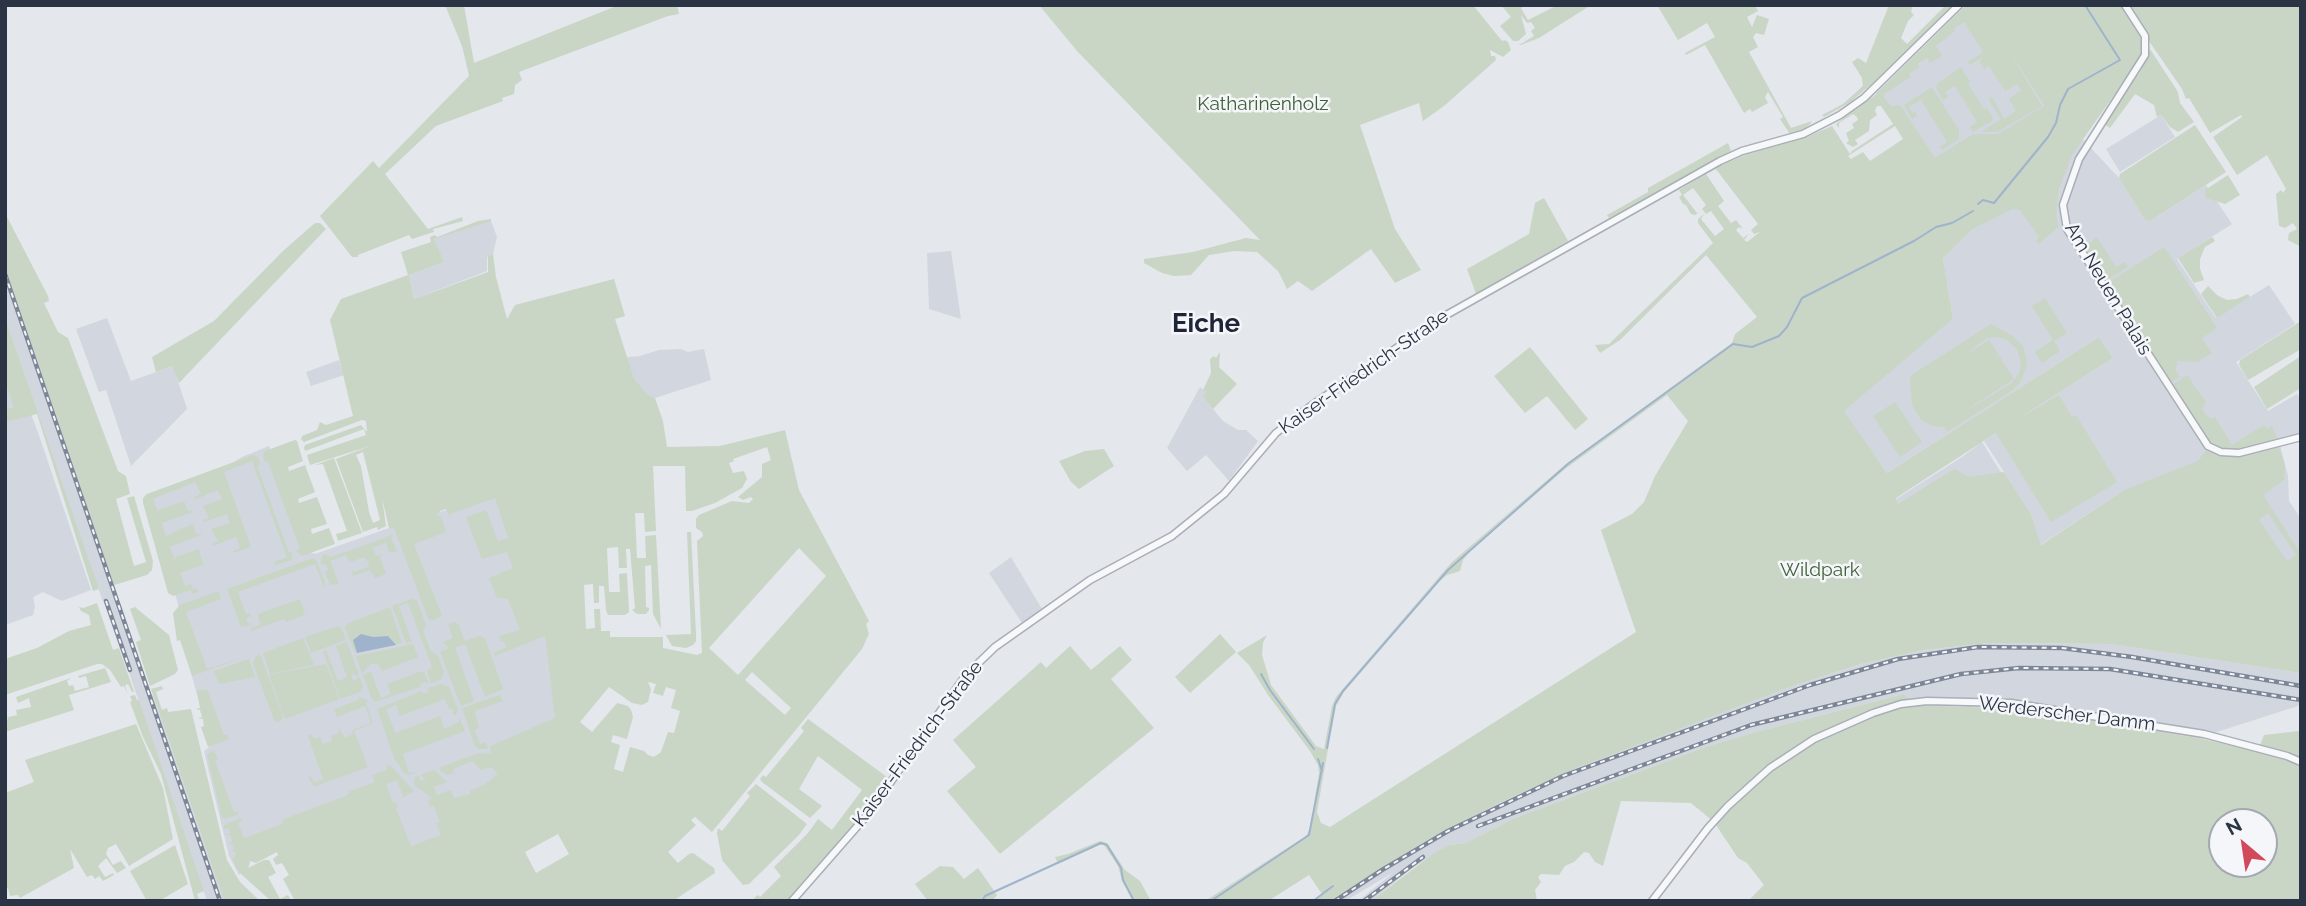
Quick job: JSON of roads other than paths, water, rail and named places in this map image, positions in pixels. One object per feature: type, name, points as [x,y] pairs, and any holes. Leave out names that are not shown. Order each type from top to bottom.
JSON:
[{"type":"street","name":"Kaiser-Friedrich-Straße","points":[[792,901],[869,813],[965,676],[995,647],[1090,580],[1172,536],[1224,494],[1276,433],[1312,405],[1441,318],[1720,160],[1738,152],[1803,134],[1840,115],[1864,98],[1959,5]]},
{"type":"street","name":"Am Neuen Palais","points":[[2125,5],[2145,36],[2145,55],[2079,159],[2063,205],[2067,229],[2208,446],[2221,452],[2239,453],[2301,437]]},
{"type":"street","name":"Werderscher Damm","points":[[1653,901],[1684,857],[1714,822],[1770,768],[1814,739],[1872,713],[1901,705],[1927,701],[2011,703],[2204,734],[2301,762]]},
{"type":"water","points":[[361,634],[373,637],[388,636],[396,645],[357,653],[353,640]]},
{"type":"waterway","points":[[1978,204],[1983,200],[1994,203],[2048,137],[2068,89],[2120,60],[2085,5]]},
{"type":"waterway","points":[[1327,748],[1335,704],[1343,691],[1448,570],[1569,463],[1733,344],[1752,347],[1779,336],[1787,327],[1802,298],[1936,227],[1952,223],[1973,211]]},
{"type":"waterway","points":[[1261,674],[1314,749]]},
{"type":"waterway","points":[[1318,759],[1322,771]]},
{"type":"waterway","points":[[1211,901],[1309,835],[1323,763]]},
{"type":"waterway","points":[[982,901],[985,896],[1101,843],[1107,845],[1121,868],[1123,880],[1134,901]]},
{"type":"waterway","points":[[1313,901],[1333,886]]},
{"type":"railway","points":[[5,274],[220,901]]},
{"type":"railway","points":[[106,601],[130,670]]},
{"type":"railway","points":[[1335,901],[1448,831],[1563,776],[1810,685],[1898,659],[1978,647],[2062,648],[2132,657],[2301,686]]},
{"type":"railway","points":[[1478,826],[1751,725],[1961,674],[2019,668],[2110,669],[2301,700]]},
{"type":"railway","points":[[1364,901],[1423,857]]},
{"type":"district","name":"Eiche","points":[[1206,324]]},
{"type":"park label","name":"Katharinenholz","points":[[1263,104]]},
{"type":"park label","name":"Wildpark","points":[[1820,570]]}]
